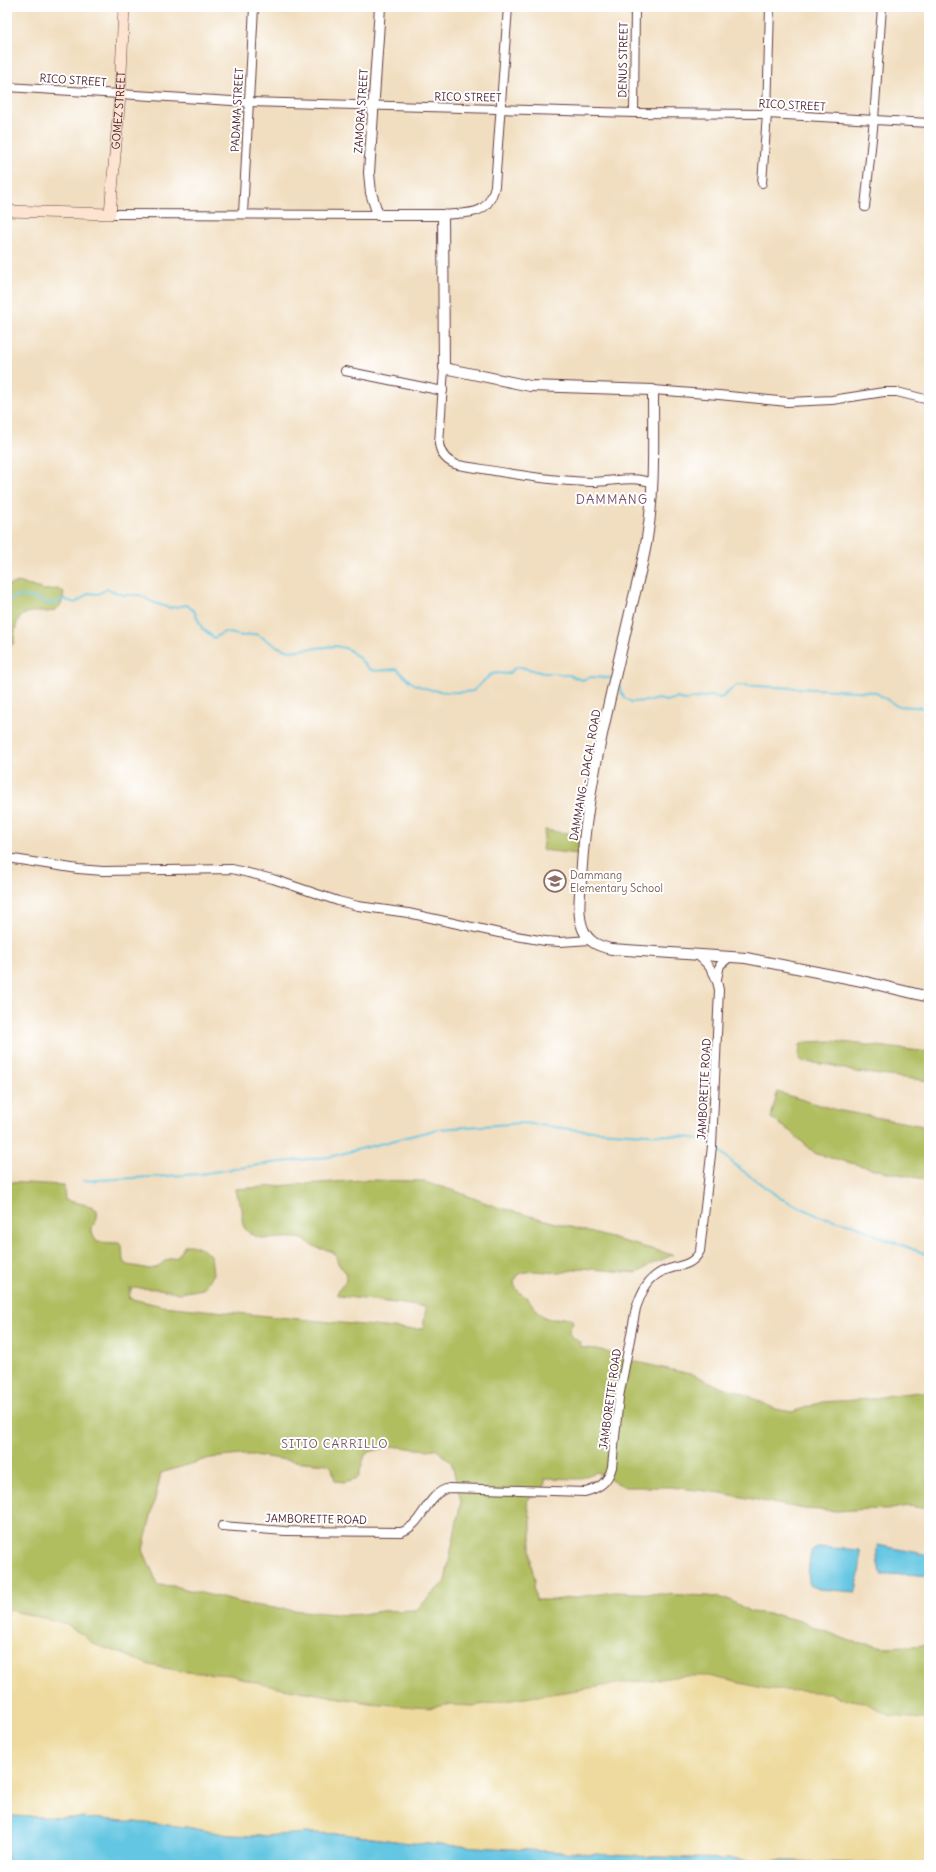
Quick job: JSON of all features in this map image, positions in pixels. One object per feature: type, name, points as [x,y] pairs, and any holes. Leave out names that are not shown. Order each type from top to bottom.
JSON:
[{"type":"main road","name":"GOMEZ STREET","points":[[110,214],[120,94],[124,7]]},
{"type":"main road","points":[[7,211],[110,214]]},
{"type":"street","name":"PADAMA STREET","points":[[243,214],[254,7]]},
{"type":"street","name":"ZAMORA STREET","points":[[378,216],[369,173],[380,7]]},
{"type":"street","points":[[110,214],[378,216],[443,215],[480,210],[489,204],[492,199],[495,186],[508,7]]},
{"type":"street","name":"DENUS STREET","points":[[634,113],[635,7]]},
{"type":"street","points":[[762,183],[767,114],[770,7]]},
{"type":"street","points":[[865,207],[874,120],[882,7]]},
{"type":"street","name":"RICO STREET","points":[[7,87],[248,102],[634,113],[767,114],[929,123]]},
{"type":"street","points":[[443,215],[444,368],[439,444],[443,456],[454,464],[579,481],[600,482],[636,479],[653,483]]},
{"type":"street","points":[[444,368],[530,386],[653,390],[719,394],[788,402],[832,400],[884,392],[897,392],[929,400]]},
{"type":"street","points":[[345,371],[442,391]]},
{"type":"street","name":"DAMMANG - DACAL ROAD","points":[[590,940],[583,929],[580,917],[582,867],[594,777],[647,540],[651,514],[653,483],[653,390]]},
{"type":"street","points":[[7,858],[78,869],[103,871],[232,869],[273,879],[338,901],[358,906],[419,915],[499,933],[545,941],[560,942],[590,940],[602,947],[611,949],[746,958],[862,981],[929,997]]},
{"type":"street","name":"JAMBORETTE ROAD","points":[[222,1526],[292,1531],[401,1532],[409,1530],[415,1525],[437,1493],[450,1488],[467,1487],[585,1492],[599,1487],[610,1477],[619,1397],[636,1308],[641,1295],[648,1282],[654,1276],[671,1268],[692,1262],[700,1251],[713,1135],[719,990],[717,979],[707,963],[697,955]]},
{"type":"street","points":[[717,979],[720,965],[730,957]]},
{"type":"green space","points":[[18,582],[44,590],[58,589],[64,592],[61,604],[55,610],[29,613],[22,616],[16,626],[14,643],[7,649],[7,586]]},
{"type":"green space","points":[[545,830],[580,835],[578,854],[542,850]]},
{"type":"green space","points":[[833,1041],[929,1052],[929,1081],[856,1072],[830,1065],[804,1062],[799,1059],[800,1045],[806,1042]]},
{"type":"green space","points":[[777,1092],[836,1110],[929,1127],[929,1180],[878,1170],[816,1154],[791,1132],[771,1118]]},
{"type":"green space","points":[[362,1180],[421,1181],[455,1191],[494,1206],[673,1255],[649,1265],[636,1273],[581,1268],[560,1273],[534,1271],[520,1273],[514,1281],[514,1284],[518,1291],[527,1298],[542,1316],[550,1319],[565,1317],[573,1321],[569,1334],[580,1343],[579,1347],[601,1350],[632,1361],[695,1375],[713,1384],[743,1393],[775,1409],[792,1412],[822,1402],[871,1399],[891,1395],[929,1391],[929,1509],[908,1506],[886,1510],[867,1509],[837,1511],[804,1509],[721,1493],[671,1487],[625,1487],[596,1472],[579,1479],[545,1478],[544,1495],[531,1496],[527,1502],[531,1519],[531,1565],[535,1579],[534,1587],[536,1600],[554,1600],[615,1592],[707,1596],[728,1599],[751,1612],[777,1615],[797,1620],[850,1641],[885,1647],[929,1645],[929,1720],[891,1716],[864,1702],[839,1698],[832,1694],[767,1689],[712,1677],[682,1676],[630,1682],[473,1706],[446,1705],[428,1708],[378,1704],[265,1685],[230,1675],[185,1672],[149,1665],[123,1654],[91,1644],[83,1635],[61,1622],[7,1610],[7,1182],[64,1185],[65,1200],[91,1206],[97,1210],[96,1219],[92,1228],[93,1236],[97,1242],[119,1243],[122,1246],[123,1261],[128,1265],[150,1269],[158,1267],[166,1260],[177,1257],[185,1245],[192,1245],[211,1256],[213,1274],[203,1289],[180,1293],[159,1289],[129,1288],[132,1290],[128,1291],[131,1293],[128,1295],[131,1297],[128,1298],[162,1306],[405,1329],[423,1329],[426,1307],[340,1296],[337,1294],[346,1278],[346,1275],[345,1271],[337,1262],[335,1254],[331,1251],[320,1249],[302,1239],[271,1239],[256,1237],[249,1233],[243,1225],[242,1209],[235,1189]],"holes":[[[391,1446],[427,1450],[435,1449],[451,1461],[461,1501],[445,1581],[416,1610],[381,1611],[346,1615],[282,1609],[246,1604],[173,1586],[158,1585],[143,1550],[161,1473],[210,1458],[254,1455],[292,1461],[328,1464],[332,1468],[335,1481],[345,1482],[358,1478],[365,1455],[369,1452]]]},
{"type":"sand","points":[[7,1610],[61,1622],[83,1635],[92,1644],[123,1654],[149,1665],[185,1672],[230,1675],[265,1685],[369,1703],[428,1708],[446,1705],[473,1706],[630,1682],[682,1676],[708,1676],[767,1689],[829,1693],[839,1698],[864,1702],[891,1716],[929,1720],[929,1865],[628,1856],[409,1843],[343,1834],[308,1833],[261,1836],[228,1835],[186,1827],[103,1819],[7,1816]]},
{"type":"water","points":[[878,1545],[929,1555],[929,1576],[906,1574],[882,1575],[877,1560]]},
{"type":"water","points":[[818,1547],[860,1550],[859,1571],[855,1592],[819,1589],[810,1585],[810,1556],[813,1549]]},
{"type":"water","points":[[7,1816],[103,1819],[186,1827],[228,1835],[261,1836],[308,1833],[343,1834],[409,1843],[628,1856],[885,1865],[7,1865]]},
{"type":"waterway","points":[[7,612],[8,601],[13,598],[24,596],[51,604],[64,599],[75,603],[89,593],[98,594],[107,589],[124,595],[140,595],[152,602],[169,608],[187,605],[194,611],[202,628],[214,638],[224,632],[243,636],[257,634],[276,646],[289,651],[336,646],[348,649],[369,669],[376,671],[397,669],[411,682],[433,690],[449,692],[473,691],[490,675],[496,673],[508,674],[515,668],[521,667],[543,673],[569,675],[582,680],[590,677],[612,678]]},
{"type":"waterway","points":[[618,680],[621,692],[625,698],[631,702],[658,699],[666,701],[676,698],[685,700],[711,696],[721,698],[737,685],[875,692],[897,706],[929,708]]},
{"type":"waterway","points":[[83,1181],[200,1174],[272,1163],[329,1157],[438,1129],[523,1123],[578,1130],[681,1136],[710,1141]]},
{"type":"waterway","points":[[714,1145],[735,1165],[780,1198],[819,1216],[855,1225],[885,1239],[929,1255]]},
{"type":"place","name":"Dammang Elementary School","points":[[555,881]]},
{"type":"district","name":"DAMMANG","points":[[612,499]]},
{"type":"district","name":"SITIO CARRILLO","points":[[335,1443]]}]
